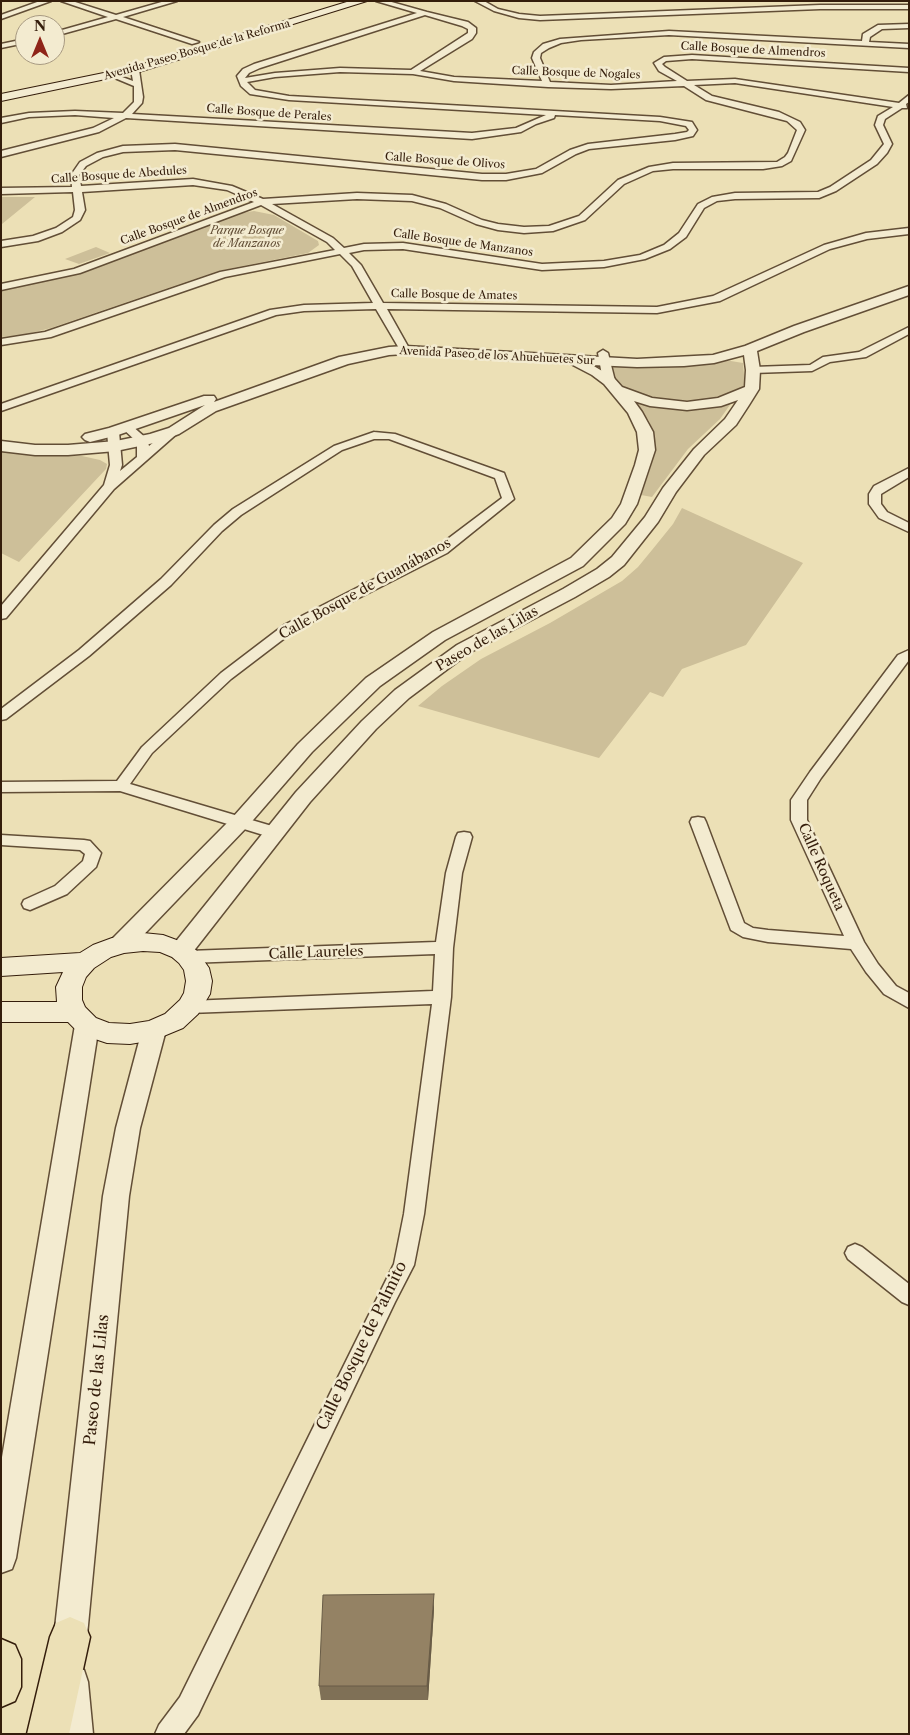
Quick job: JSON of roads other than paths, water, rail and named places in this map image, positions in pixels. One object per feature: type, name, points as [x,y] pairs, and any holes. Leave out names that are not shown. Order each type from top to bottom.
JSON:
[{"type":"main road","name":"Avenida Paseo Bosque de la Reforma","points":[[1,89],[87,72],[332,1]]},
{"type":"main road","name":"Avenida Paseo Bosque de la Reforma","points":[[1,98],[114,76],[362,1]]},
{"type":"main road","points":[[1,1012],[80,1018],[107,1033],[130,1034],[154,1030],[174,1020],[189,1007],[197,994],[199,981],[196,968],[185,954],[163,944],[143,942],[122,944],[102,951],[85,962],[75,974],[69,987],[69,1000],[80,1018]]},
{"type":"main road","points":[[1,967],[85,962]]},
{"type":"main road","points":[[48,1734],[70,1637]]},
{"type":"main road","points":[[1,1659],[1,1687]]},
{"type":"street","points":[[1,17],[48,1]]},
{"type":"street","points":[[64,1],[194,42]]},
{"type":"street","points":[[65,31],[174,1]]},
{"type":"street","points":[[380,1],[466,24],[472,28],[472,33],[413,72]]},
{"type":"street","points":[[478,1],[496,10],[519,16],[540,18],[820,7],[909,7]]},
{"type":"street","points":[[242,81],[242,76],[246,71],[258,66],[425,13]]},
{"type":"street","points":[[865,43],[866,36],[881,27],[909,26]]},
{"type":"street","name":"Calle Bosque de Almendros","points":[[548,85],[536,58],[538,52],[546,46],[560,41],[581,38],[669,33],[909,46]]},
{"type":"street","points":[[1,46],[15,43]]},
{"type":"street","name":"Calle Bosque de Almendros","points":[[1,287],[77,271],[262,202],[357,196],[412,198],[443,206],[480,222],[498,227],[524,230],[550,229],[582,218],[621,182],[652,169],[673,166],[763,166],[779,164],[788,159],[801,130],[797,124],[790,119],[709,98],[686,82],[662,69],[658,64],[664,59],[692,57],[909,70]]},
{"type":"street","points":[[258,66],[275,75]]},
{"type":"street","points":[[1,154],[96,130],[126,115],[138,104],[136,70]]},
{"type":"street","name":"Calle Bosque de Nogales","points":[[242,81],[275,75],[340,70],[413,72],[454,79],[548,85],[634,87],[714,80],[750,82],[904,107]]},
{"type":"street","points":[[114,76],[137,86]]},
{"type":"street","name":"Calle Bosque de Olivos","points":[[1,244],[43,236],[59,230],[77,218],[80,210],[75,175],[83,164],[100,156],[123,149],[175,147],[482,177],[506,177],[539,171],[573,152],[588,147],[675,137],[690,134],[693,130],[689,124],[678,121],[289,98],[253,92],[244,86],[242,81]]},
{"type":"street","name":"Calle Bosque de Manzanos","points":[[1,342],[56,332],[223,274],[383,245],[403,246],[542,267],[604,264],[642,257],[667,247],[678,239],[701,206],[715,199],[735,196],[819,195],[833,189],[874,162],[884,151],[888,144],[879,125],[881,118],[904,107],[909,97]]},
{"type":"street","name":"Calle Bosque de Perales","points":[[1,121],[52,112],[480,136],[511,132],[558,114]]},
{"type":"street","points":[[526,112],[533,122]]},
{"type":"street","name":"Calle Bosque de Abedules","points":[[1,191],[193,182],[229,188],[262,202],[330,240],[356,265],[403,346]]},
{"type":"street","name":"Calle Bosque de Amates","points":[[1,408],[274,312],[304,308],[379,306],[657,310],[716,299],[827,247],[866,236],[909,231]]},
{"type":"street","name":"Avenida Paseo de los Ahuehuetes Sur","points":[[1,434],[54,441],[89,437],[143,441],[174,431],[212,408],[344,360],[403,346],[559,358],[665,355],[714,349],[878,292],[909,278]]},
{"type":"street","name":"Avenida Paseo de los Ahuehuetes Sur","points":[[1,446],[52,451],[115,439],[128,427],[334,353],[403,346],[604,357],[637,363],[684,362],[724,356],[750,349],[799,329],[909,290]]},
{"type":"street","points":[[753,370],[812,368],[827,358],[862,355],[909,330]]},
{"type":"street","name":"Paseo de las Lilas","points":[[185,954],[304,797],[344,752],[402,694],[423,677],[464,650],[578,588],[603,573],[618,561],[652,519],[669,491],[699,452],[731,422],[752,389],[753,370],[750,349]]},
{"type":"street","name":"Paseo de las Lilas","points":[[604,357],[613,385]]},
{"type":"street","name":"Paseo de las Lilas","points":[[122,944],[240,822],[305,748],[372,682],[439,636],[577,562],[619,521],[629,504],[647,450],[645,432],[641,422],[613,385],[590,368],[559,358]]},
{"type":"street","points":[[613,385],[650,402],[687,406],[721,402],[752,389]]},
{"type":"street","points":[[128,427],[143,441],[144,450],[138,462]]},
{"type":"street","points":[[1,615],[110,486],[174,431]]},
{"type":"street","name":"Calle Bosque de Guanábanos","points":[[1,716],[84,653],[166,582],[218,528],[237,512],[338,448],[374,435],[391,436],[500,476],[508,499],[442,550],[289,628],[226,676],[147,750],[121,786]]},
{"type":"street","points":[[110,486],[116,465],[115,439]]},
{"type":"street","points":[[909,472],[878,489],[875,504],[883,515],[909,528]]},
{"type":"street","name":"Calle Roqueta","points":[[909,654],[903,658],[815,775],[799,800],[799,820],[856,943],[872,968],[890,990],[909,1002]]},
{"type":"street","points":[[1,787],[121,786],[276,833]]},
{"type":"street","points":[[698,822],[737,926],[749,933],[768,936],[856,943]]},
{"type":"street","name":"Calle Bosque de Palmito","points":[[168,1734],[189,1706],[382,1305],[404,1265],[414,1214],[442,996],[444,948],[454,874],[464,836]]},
{"type":"street","points":[[1,840],[84,845],[93,853],[90,863],[61,890],[30,904]]},
{"type":"street","name":"Calle Laureles","points":[[185,954],[444,948]]},
{"type":"street","points":[[189,1007],[442,996]]},
{"type":"street","points":[[1,1558],[66,1146],[80,1018]]},
{"type":"street","name":"Paseo de las Lilas","points":[[76,1734],[70,1637],[116,1196],[128,1128],[154,1030]]},
{"type":"street","points":[[855,1253],[909,1296]]},
{"type":"park label","name":"Parque Bosque de Manzanos","points":[[247,237]]}]
